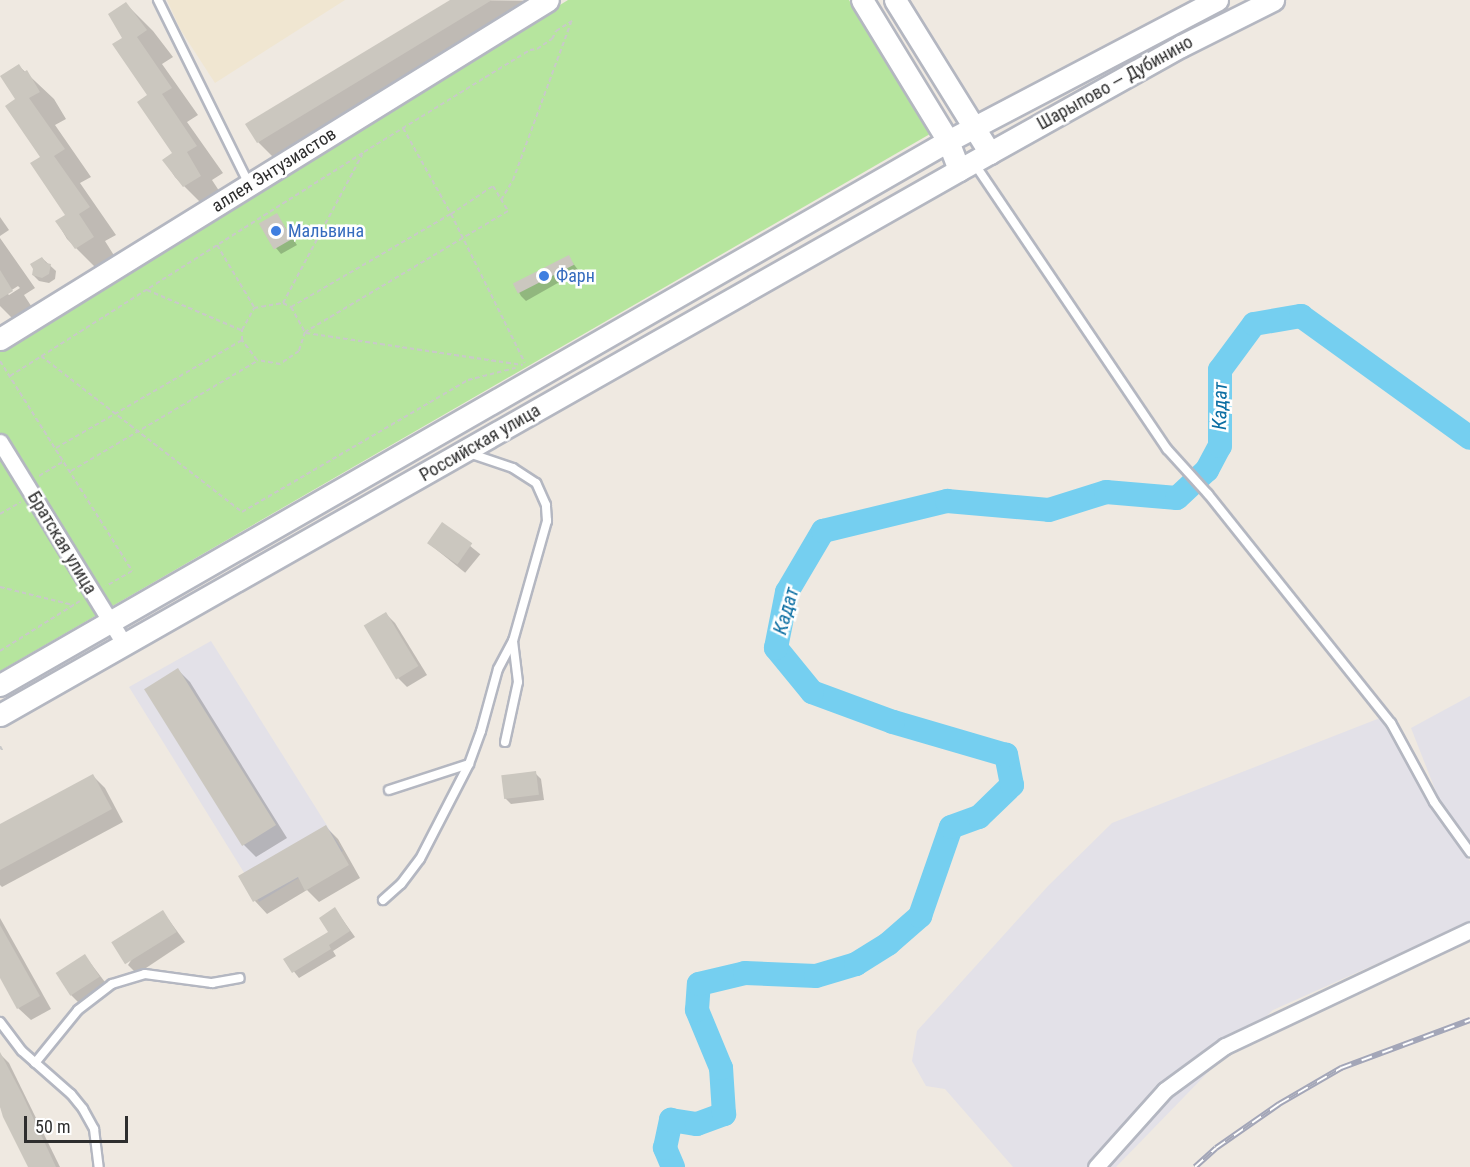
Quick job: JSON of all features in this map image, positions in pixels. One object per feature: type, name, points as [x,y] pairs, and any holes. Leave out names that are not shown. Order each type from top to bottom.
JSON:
[{"type":"main road","name":"аллея Энтузиастов","points":[[0,339],[548,0]]},
{"type":"main road","points":[[862,0],[948,141],[974,162]]},
{"type":"main road","points":[[895,0],[974,126],[974,162]]},
{"type":"main road","name":"Шарыпово — Дубинино","points":[[948,141],[1217,0]]},
{"type":"main road","name":"Шарыпово — Дубинино","points":[[974,162],[1181,46],[1273,0]]},
{"type":"main road","name":"Российская улица","points":[[0,685],[948,141]]},
{"type":"main road","name":"Российская улица","points":[[0,715],[974,162]]},
{"type":"street","name":"Братская улица","points":[[0,442],[124,645]]},
{"type":"street","points":[[1096,1167],[1165,1090],[1225,1046],[1470,930]]},
{"type":"lane","points":[[158,0],[250,185]]},
{"type":"lane","points":[[974,162],[1167,448],[1208,494],[1391,723],[1434,802],[1470,852]]},
{"type":"lane","points":[[382,900],[401,884],[420,859],[469,764],[481,731],[498,669],[513,641],[544,539],[547,521],[543,493],[525,475],[464,452]]},
{"type":"lane","points":[[505,742],[518,682],[513,641]]},
{"type":"lane","points":[[389,790],[469,764]]},
{"type":"lane","points":[[35,1063],[78,1010],[112,984],[145,974],[212,983],[240,978]]},
{"type":"lane","points":[[0,1022],[8,1035],[83,1109],[94,1129],[99,1167]]},
{"type":"path","points":[[10,376],[364,152],[530,50],[537,49],[552,39],[556,31],[572,21],[513,180],[501,200]]},
{"type":"path","points":[[403,128],[464,239],[526,365]]},
{"type":"path","points":[[283,303],[364,152]]},
{"type":"path","points":[[71,471],[257,360],[280,364],[300,351],[305,332],[508,211],[493,186],[451,214],[291,308]]},
{"type":"path","points":[[217,245],[255,308]]},
{"type":"path","points":[[147,290],[242,330]]},
{"type":"path","points":[[257,360],[242,340],[242,330],[255,308],[283,303],[291,308],[305,332]]},
{"type":"path","points":[[305,332],[526,365]]},
{"type":"path","points":[[56,448],[242,340]]},
{"type":"path","points":[[41,356],[242,512],[468,380],[526,365]]},
{"type":"path","points":[[0,361],[71,471],[132,572],[92,593],[0,651]]},
{"type":"path","points":[[0,514],[22,501],[16,490],[64,461]]},
{"type":"path","points":[[0,587],[73,605]]},
{"type":"path","points":[[0,746],[3,752]]},
{"type":"shaded area","points":[[167,0],[345,0],[215,83],[180,29]]},
{"type":"shaded area","points":[[211,641],[343,851],[259,902],[248,879],[129,687]]},
{"type":"shaded area","points":[[1470,696],[1470,845],[1440,802],[1411,728]]},
{"type":"shaded area","points":[[1380,718],[1470,861],[1470,922],[1273,1010],[1218,1062],[1116,1167],[1013,1167],[945,1089],[926,1086],[912,1061],[917,1031],[1048,886],[1112,823]]},
{"type":"green space","points":[[568,0],[849,0],[930,134],[0,671],[0,349]]},
{"type":"building","points":[[450,0],[492,0],[257,143],[245,124]]},
{"type":"building","points":[[126,2],[147,30],[137,37],[172,88],[162,94],[197,146],[187,152],[201,176],[183,187],[162,160],[172,153],[137,102],[147,95],[112,44],[122,38],[108,14]]},
{"type":"building","points":[[19,64],[24,72],[27,70],[40,92],[29,98],[65,149],[54,156],[90,207],[79,214],[94,237],[75,249],[55,221],[65,215],[30,163],[40,157],[5,106],[15,99],[0,76]]},
{"type":"building","name":"Мальвина","points":[[277,213],[292,239],[274,249],[259,223]]},
{"type":"building","name":"Фарн","points":[[569,255],[574,265],[518,293],[513,284]]},
{"type":"building","points":[[42,257],[46,263],[51,264],[49,274],[42,278],[32,275],[33,269],[30,264]]},
{"type":"building","points":[[0,270],[13,291],[0,299]]},
{"type":"building","points":[[442,522],[472,543],[457,565],[427,543]]},
{"type":"building","points":[[386,612],[418,666],[396,679],[364,625]]},
{"type":"building","points":[[178,668],[276,825],[242,846],[144,689]]},
{"type":"building","points":[[536,771],[539,795],[504,799],[501,775]]},
{"type":"building","points":[[93,774],[112,809],[0,870],[0,824]]},
{"type":"building","points":[[326,825],[349,865],[305,891],[298,877],[253,902],[238,876]]},
{"type":"building","points":[[335,907],[350,931],[329,945],[331,949],[292,973],[283,959],[328,932],[319,918]]},
{"type":"building","points":[[163,910],[177,932],[125,964],[111,942]]},
{"type":"building","points":[[0,925],[40,996],[17,1009],[0,978]]},
{"type":"building","points":[[85,954],[100,977],[70,996],[56,973]]},
{"type":"building","points":[[0,1052],[56,1167],[28,1167],[3,1117],[0,1107]]},
{"type":"waterway","name":"Кадат","points":[[673,1167],[665,1148],[671,1120],[697,1124],[724,1114],[721,1068],[697,1010],[699,984],[745,973],[816,976],[856,964],[888,944],[920,916],[951,827],[979,817],[1012,785],[1006,755],[893,722],[812,692],[776,648],[787,592],[823,531],[947,501],[1049,510],[1106,492],[1177,498],[1207,470],[1220,446],[1220,370],[1254,324],[1301,316],[1470,438]]},
{"type":"railway","points":[[1195,1167],[1216,1148],[1279,1104],[1341,1068],[1470,1020]]},
{"type":"place","name":"Мальвина","points":[[276,231]]},
{"type":"place","name":"Фарн","points":[[544,276]]}]
